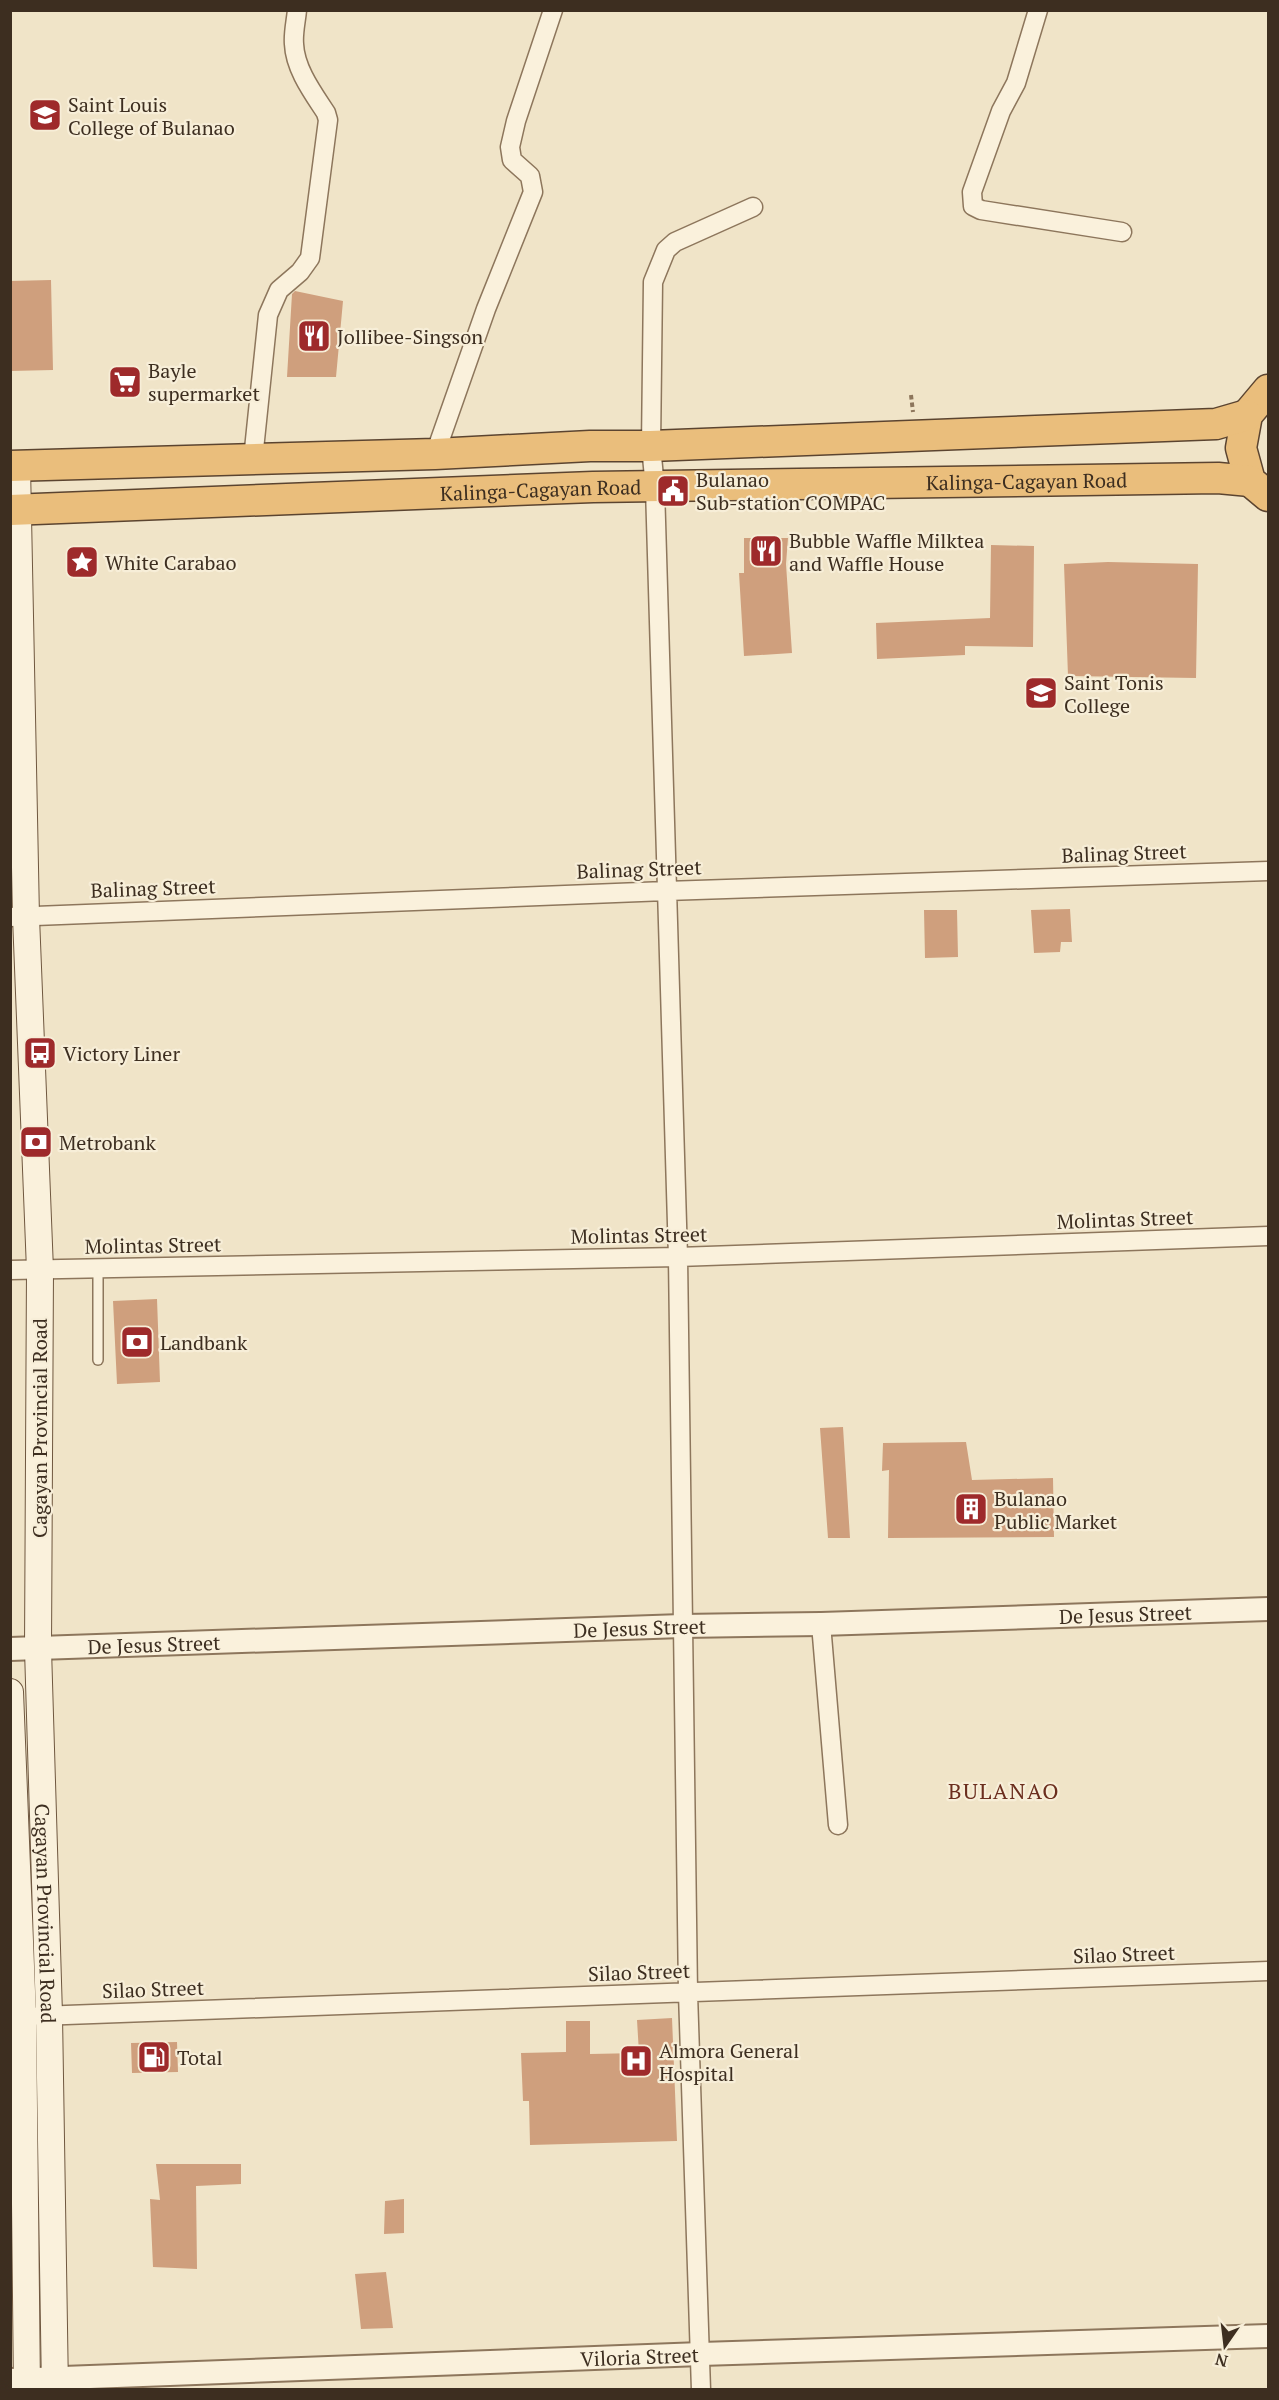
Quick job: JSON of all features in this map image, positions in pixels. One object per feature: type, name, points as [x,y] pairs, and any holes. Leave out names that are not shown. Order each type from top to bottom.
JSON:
[{"type":"highway","points":[[1260,489],[1241,448],[1247,415],[1269,390]]},
{"type":"highway","name":"Kalinga-Cagayan Road","points":[[14,466],[435,454],[590,446],[651,446],[1216,424],[1247,415]]},
{"type":"highway","name":"Kalinga-Cagayan Road","points":[[15,509],[593,487],[655,488],[1218,478],[1260,489]]},
{"type":"main road","name":"Cagayan Provincial Road","points":[[14,466],[18,917],[40,1270],[38,1648],[49,2015],[55,2384]]},
{"type":"main road","name":"Cagayan Provincial Road","points":[[10,1692],[22,2383]]},
{"type":"street","points":[[254,459],[268,315],[279,290],[300,272],[310,258],[328,120],[295,57],[297,10]]},
{"type":"street","points":[[435,454],[486,309],[534,192],[530,176],[513,160],[510,147],[516,121],[553,10]]},
{"type":"street","points":[[1038,10],[1016,83],[1001,111],[971,200],[974,206],[981,210],[1122,232]]},
{"type":"street","points":[[701,2390],[688,1993],[678,1257],[655,488],[651,446],[653,282],[666,250],[675,242],[753,207]]},
{"type":"street","name":"Balinag Street","points":[[18,917],[666,891],[1269,871]]},
{"type":"street","name":"Molintas Street","points":[[10,1270],[678,1257],[1269,1236]]},
{"type":"street","name":"De Jesus Street","points":[[10,1649],[1269,1609]]},
{"type":"street","points":[[821,1624],[838,1825]]},
{"type":"street","name":"Silao Street","points":[[17,2016],[1269,1971]]},
{"type":"street","name":"Viloria Street","points":[[22,2383],[55,2384],[701,2354],[1269,2336]]},
{"type":"lane","points":[[98,1268],[98,1360]]},
{"type":"building","points":[[51,280],[53,370],[10,371],[10,281]]},
{"type":"building","points":[[295,291],[343,301],[336,377],[287,377],[292,294]]},
{"type":"building","points":[[744,538],[788,538],[786,564],[792,653],[744,656],[739,573],[744,573]]},
{"type":"building","points":[[991,545],[1034,546],[1033,647],[965,646],[965,655],[877,659],[876,623],[990,618]]},
{"type":"building","points":[[1108,562],[1198,564],[1196,678],[1068,676],[1064,564]]},
{"type":"building","points":[[1070,909],[1072,942],[1061,942],[1060,952],[1034,953],[1031,910]]},
{"type":"building","points":[[924,910],[957,910],[958,957],[925,958]]},
{"type":"building","name":"Landbank","points":[[157,1299],[160,1382],[117,1384],[113,1301]]},
{"type":"building","points":[[843,1427],[850,1538],[828,1538],[820,1428]]},
{"type":"building","name":"Bulanao Public Market","points":[[966,1442],[972,1480],[1053,1478],[1054,1537],[888,1538],[889,1470],[882,1471],[883,1443]]},
{"type":"building","points":[[672,2018],[677,2141],[530,2145],[529,2101],[523,2101],[521,2053],[566,2052],[566,2021],[590,2021],[590,2054],[639,2053],[637,2020]]},
{"type":"building","name":"Total","points":[[177,2042],[178,2072],[132,2073],[131,2043]]},
{"type":"building","points":[[156,2164],[241,2164],[241,2184],[196,2186],[197,2269],[153,2267],[150,2199],[160,2200]]},
{"type":"building","points":[[404,2199],[404,2233],[384,2234],[385,2201]]},
{"type":"building","points":[[386,2272],[393,2328],[361,2329],[355,2274]]},
{"type":"place","name":"Saint Louis College of Bulanao","points":[[45,115]]},
{"type":"place","name":"Jollibee-Singson","points":[[314,336]]},
{"type":"place","name":"Bayle supermarket","points":[[125,382]]},
{"type":"place","name":"Bulanao Sub-station COMPAC","points":[[673,491]]},
{"type":"place","name":"Bubble Waffle Milktea and Waffle House","points":[[766,551]]},
{"type":"place","name":"White Carabao","points":[[82,562]]},
{"type":"place","name":"Saint Tonis College","points":[[1041,693]]},
{"type":"place","name":"Victory Liner","points":[[40,1053]]},
{"type":"place","name":"Metrobank","points":[[36,1142]]},
{"type":"place","name":"Landbank","points":[[137,1342]]},
{"type":"place","name":"Bulanao Public Market","points":[[971,1509]]},
{"type":"place","name":"Total","points":[[154,2057]]},
{"type":"place","name":"Almora General Hospital","points":[[636,2061]]},
{"type":"district","name":"BULANAO","points":[[1004,1790]]}]
